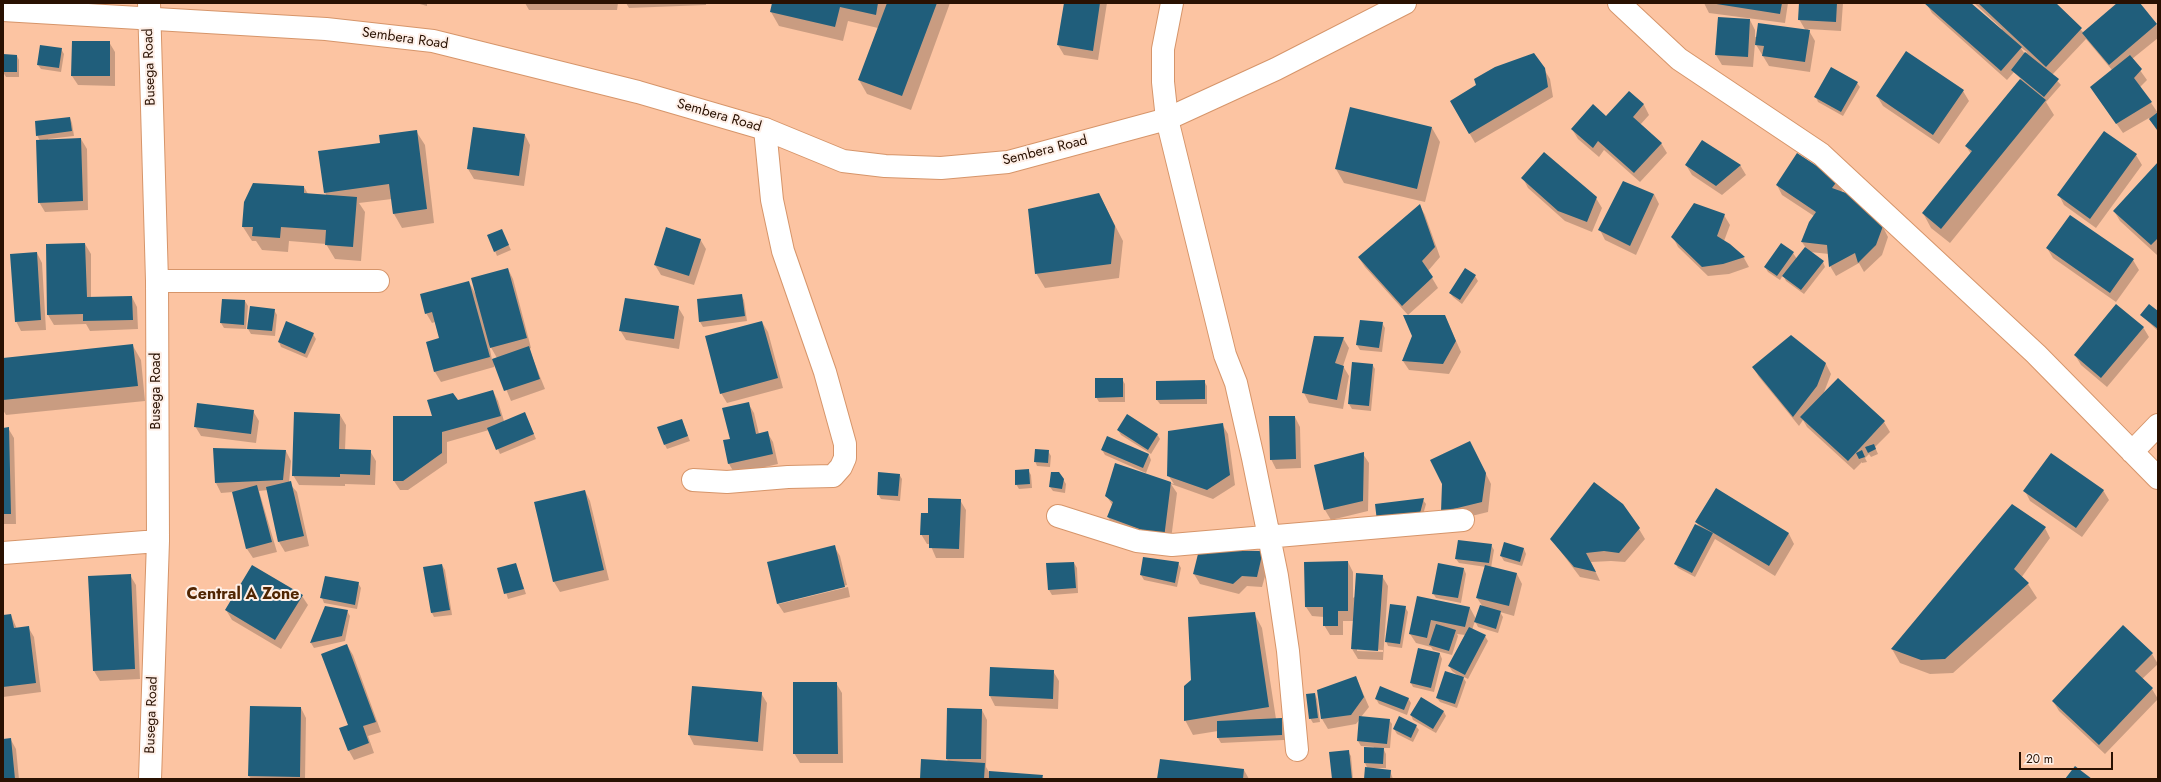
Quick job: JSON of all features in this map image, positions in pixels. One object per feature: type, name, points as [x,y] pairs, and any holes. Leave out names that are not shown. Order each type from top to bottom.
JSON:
[{"type":"street","points":[[1172,3],[1163,49],[1163,82],[1167,119],[1225,355],[1236,382],[1277,576],[1288,651],[1297,750]]},
{"type":"street","name":"Sembera Road","points":[[3,10],[149,11],[433,41],[638,92],[765,129],[842,161],[885,166],[941,168],[1008,162],[1167,119],[1276,69],[1405,3]]},
{"type":"street","points":[[1619,3],[1679,59],[1821,154],[2036,354],[2158,478]]},
{"type":"street","name":"Busega Road","points":[[149,11],[157,281],[158,541],[150,779]]},
{"type":"street","points":[[693,480],[727,482],[788,477],[833,476],[841,467],[845,458],[845,444],[825,372],[782,251],[772,200],[765,129]]},
{"type":"street","points":[[157,281],[378,281]]},
{"type":"street","points":[[2132,452],[2158,425]]},
{"type":"street","points":[[1058,516],[1137,541],[1172,545],[1463,520]]},
{"type":"street","points":[[3,553],[158,541]]},
{"type":"building","points":[[772,3],[878,3],[876,15],[840,7],[835,27],[770,12]]},
{"type":"building","points":[[887,3],[937,3],[902,96],[858,80]]},
{"type":"building","points":[[1064,3],[1100,3],[1093,51],[1057,45]]},
{"type":"building","points":[[1710,3],[1782,3],[1780,14]]},
{"type":"building","points":[[1799,3],[1837,3],[1836,22],[1798,20]]},
{"type":"building","points":[[1924,3],[1971,3],[2022,47],[2001,71]]},
{"type":"building","points":[[1978,3],[2056,3],[2082,28],[2046,67]]},
{"type":"building","points":[[2117,3],[2140,3],[2157,24],[2109,65],[2082,33]]},
{"type":"building","points":[[1718,17],[1750,19],[1748,57],[1715,55]]},
{"type":"building","points":[[1758,23],[1810,30],[1805,62],[1762,56],[1764,46],[1755,45]]},
{"type":"building","points":[[72,41],[110,41],[110,76],[71,76]]},
{"type":"building","points":[[40,45],[62,48],[59,68],[37,65]]},
{"type":"building","points":[[1906,51],[1964,90],[1933,135],[1876,96]]},
{"type":"building","points":[[2025,52],[2059,79],[2044,97],[2011,70]]},
{"type":"building","points":[[1534,53],[1545,68],[1548,87],[1469,134],[1450,101],[1476,85],[1474,79],[1495,67]]},
{"type":"building","points":[[3,54],[17,55],[17,72],[3,72]]},
{"type":"building","points":[[2130,55],[2142,69],[2134,78],[2152,102],[2116,124],[2090,87]]},
{"type":"building","points":[[1831,67],[1858,82],[1841,112],[1814,97]]},
{"type":"building","points":[[2020,79],[2046,100],[1941,229],[1922,213],[1972,151],[1965,146]]},
{"type":"building","points":[[1629,91],[1644,104],[1633,117],[1662,143],[1634,173],[1598,141],[1593,148],[1571,129],[1593,104],[1606,116]]},
{"type":"building","points":[[1350,107],[1432,127],[1417,189],[1335,169]]},
{"type":"building","points":[[2158,112],[2158,131],[2149,119]]},
{"type":"building","points":[[70,117],[72,131],[36,136],[35,121]]},
{"type":"building","points":[[473,127],[525,134],[519,176],[467,169]]},
{"type":"building","points":[[417,130],[427,209],[393,214],[389,184],[324,193],[318,151],[380,143],[379,135]]},
{"type":"building","points":[[2104,131],[2137,154],[2090,219],[2057,195]]},
{"type":"building","points":[[81,138],[83,201],[38,203],[36,140]]},
{"type":"building","points":[[1702,140],[1741,165],[1716,186],[1685,165]]},
{"type":"building","points":[[1544,152],[1597,197],[1587,222],[1558,211],[1521,178]]},
{"type":"building","points":[[1797,153],[1838,180],[1832,188],[1863,199],[1883,226],[1876,245],[1858,263],[1855,253],[1829,267],[1827,245],[1801,242],[1809,222],[1816,212],[1776,185]]},
{"type":"building","points":[[2158,162],[2158,238],[2151,245],[2113,211]]},
{"type":"building","points":[[1623,181],[1654,194],[1630,246],[1598,230]]},
{"type":"building","points":[[253,183],[304,186],[304,193],[357,197],[353,247],[325,245],[326,230],[281,227],[280,238],[252,236],[253,227],[242,227],[244,202]]},
{"type":"building","points":[[1099,193],[1115,226],[1111,264],[1035,274],[1028,209]]},
{"type":"building","points":[[1694,203],[1725,214],[1717,236],[1730,244],[1745,257],[1723,264],[1702,267],[1671,237]]},
{"type":"building","points":[[1420,204],[1435,247],[1422,261],[1433,277],[1402,306],[1358,257]]},
{"type":"building","points":[[2070,215],[2134,259],[2110,293],[2046,248]]},
{"type":"building","points":[[666,227],[701,239],[689,276],[654,265]]},
{"type":"building","points":[[502,229],[509,245],[494,252],[487,235]]},
{"type":"building","points":[[85,243],[87,297],[132,296],[133,320],[83,321],[83,314],[47,315],[46,244]]},
{"type":"building","points":[[1781,243],[1794,252],[1777,276],[1764,267]]},
{"type":"building","points":[[1805,247],[1824,261],[1801,290],[1782,276]]},
{"type":"building","points":[[37,252],[41,320],[15,322],[10,254]]},
{"type":"building","points":[[508,268],[527,338],[490,348],[471,278]]},
{"type":"building","points":[[1465,268],[1476,275],[1460,300],[1449,293]]},
{"type":"building","points":[[469,281],[490,357],[434,372],[426,342],[439,338],[432,312],[425,314],[420,294]]},
{"type":"building","points":[[742,294],[745,316],[699,322],[697,299]]},
{"type":"building","points":[[625,298],[679,306],[674,339],[619,331]]},
{"type":"building","points":[[222,299],[245,300],[244,325],[220,323]]},
{"type":"building","points":[[2116,304],[2144,327],[2101,378],[2074,355]]},
{"type":"building","points":[[2149,304],[2158,311],[2158,329],[2140,315]]},
{"type":"building","points":[[250,306],[275,309],[272,331],[247,329]]},
{"type":"building","points":[[1403,315],[1445,315],[1456,341],[1443,364],[1402,361],[1412,336]]},
{"type":"building","points":[[1360,320],[1383,322],[1379,348],[1356,345]]},
{"type":"building","points":[[286,321],[314,333],[305,354],[278,342]]},
{"type":"building","points":[[762,321],[778,378],[720,394],[705,336]]},
{"type":"building","points":[[1791,335],[1826,363],[1817,386],[1793,417],[1752,367]]},
{"type":"building","points":[[1314,336],[1344,337],[1335,363],[1344,366],[1337,400],[1302,393]]},
{"type":"building","points":[[133,344],[138,386],[3,400],[3,358]]},
{"type":"building","points":[[529,346],[540,379],[504,391],[492,359]]},
{"type":"building","points":[[1352,362],[1373,364],[1369,406],[1348,404]]},
{"type":"building","points":[[1095,378],[1123,378],[1123,397],[1095,398]]},
{"type":"building","points":[[1838,378],[1885,421],[1848,461],[1800,417]]},
{"type":"building","points":[[1205,380],[1205,399],[1156,400],[1156,381]]},
{"type":"building","points":[[493,390],[501,416],[442,432],[442,453],[403,481],[393,481],[393,416],[432,416],[427,400],[453,393],[458,400]]},
{"type":"building","points":[[749,402],[756,434],[768,431],[773,454],[728,464],[723,440],[730,439],[722,408]]},
{"type":"building","points":[[197,403],[254,410],[251,434],[194,427]]},
{"type":"building","points":[[294,412],[340,414],[339,449],[371,450],[370,475],[340,474],[340,477],[292,476]]},
{"type":"building","points":[[525,412],[534,434],[496,450],[487,428]]},
{"type":"building","points":[[1127,414],[1158,434],[1148,450],[1117,430]]},
{"type":"building","points":[[1269,416],[1295,416],[1296,459],[1270,460]]},
{"type":"building","points":[[682,419],[688,436],[664,445],[657,427]]},
{"type":"building","points":[[1223,423],[1230,475],[1207,490],[1167,476],[1168,431]]},
{"type":"building","points":[[9,427],[11,514],[3,514],[3,428]]},
{"type":"building","points":[[1107,436],[1149,454],[1143,468],[1101,450]]},
{"type":"building","points":[[1470,441],[1486,473],[1482,502],[1441,512],[1442,484],[1430,460]]},
{"type":"building","points":[[1874,444],[1876,449],[1868,453],[1865,447]]},
{"type":"building","points":[[213,448],[286,450],[283,480],[215,483]]},
{"type":"building","points":[[1035,449],[1049,450],[1048,463],[1034,462]]},
{"type":"building","points":[[1862,450],[1865,457],[1859,459],[1856,453]]},
{"type":"building","points":[[1364,452],[1363,501],[1324,510],[1314,465]]},
{"type":"building","points":[[2051,453],[2104,490],[2076,528],[2023,491]]},
{"type":"building","points":[[1115,463],[1171,482],[1164,538],[1107,517],[1113,502],[1105,496]]},
{"type":"building","points":[[1029,469],[1030,484],[1015,485],[1015,470]]},
{"type":"building","points":[[878,472],[900,474],[898,496],[877,495]]},
{"type":"building","points":[[1051,472],[1059,472],[1064,479],[1062,489],[1049,487]]},
{"type":"building","points":[[291,481],[304,536],[278,542],[266,487]]},
{"type":"building","points":[[1594,482],[1623,504],[1640,528],[1619,553],[1604,551],[1586,553],[1596,572],[1574,567],[1550,539]]},
{"type":"building","points":[[257,485],[272,542],[246,549],[232,492]]},
{"type":"building","points":[[1716,488],[1789,533],[1769,566],[1695,522]]},
{"type":"building","points":[[585,490],[604,570],[553,582],[534,502]]},
{"type":"building","points":[[928,498],[961,499],[959,549],[929,548],[929,535],[920,535],[921,513],[928,513]]},
{"type":"building","points":[[1424,498],[1417,525],[1378,530],[1375,504]]},
{"type":"building","points":[[2012,504],[2046,527],[2014,569],[2029,583],[1945,659],[1921,660],[1891,649]]},
{"type":"building","points":[[1695,524],[1713,533],[1692,573],[1674,564]]},
{"type":"building","points":[[1458,540],[1492,544],[1489,563],[1455,559]]},
{"type":"building","points":[[1504,542],[1524,548],[1520,562],[1500,556]]},
{"type":"building","points":[[835,545],[845,587],[777,604],[767,562]]},
{"type":"building","points":[[1199,550],[1263,551],[1257,577],[1242,576],[1233,584],[1193,574]]},
{"type":"building","points":[[1143,557],[1179,562],[1175,583],[1140,575]]},
{"type":"building","points":[[1348,561],[1348,611],[1338,611],[1338,626],[1323,626],[1323,607],[1305,607],[1304,562]]},
{"type":"building","points":[[1074,562],[1076,588],[1048,590],[1046,563]]},
{"type":"building","points":[[516,563],[524,589],[504,594],[497,568]]},
{"type":"building","points":[[1438,563],[1464,568],[1458,598],[1432,594]]},
{"type":"building","points":[[442,564],[450,610],[431,613],[423,567]]},
{"type":"building","points":[[252,565],[303,595],[275,640],[225,610]]},
{"type":"building","points":[[1485,565],[1517,573],[1509,606],[1476,598]]},
{"type":"building","points":[[1356,573],[1383,575],[1378,651],[1351,649]]},
{"type":"building","points":[[131,574],[135,669],[93,671],[88,576]]},
{"type":"building","points":[[325,576],[359,582],[355,605],[320,598]]},
{"type":"building","points":[[1417,596],[1470,607],[1465,627],[1431,620],[1427,638],[1409,634]]},
{"type":"building","points":[[1390,604],[1406,606],[1400,644],[1385,642]]},
{"type":"building","points":[[1480,605],[1501,611],[1496,629],[1474,622]]},
{"type":"building","points":[[325,606],[348,610],[342,636],[310,643]]},
{"type":"building","points":[[1255,612],[1269,707],[1184,721],[1184,686],[1191,680],[1188,617]]},
{"type":"building","points":[[11,614],[14,628],[29,626],[36,683],[3,687],[3,615]]},
{"type":"building","points":[[1436,624],[1456,630],[1449,651],[1429,645]]},
{"type":"building","points":[[2123,625],[2153,653],[2135,671],[2153,688],[2099,745],[2052,701]]},
{"type":"building","points":[[1469,627],[1486,635],[1465,675],[1448,666]]},
{"type":"building","points":[[347,644],[376,722],[363,726],[369,743],[348,751],[339,728],[348,725],[321,654]]},
{"type":"building","points":[[1418,648],[1440,653],[1431,688],[1410,683]]},
{"type":"building","points":[[990,667],[1054,670],[1053,699],[989,696]]},
{"type":"building","points":[[1445,671],[1464,677],[1455,704],[1436,698]]},
{"type":"building","points":[[1356,676],[1364,697],[1351,715],[1321,719],[1317,690]]},
{"type":"building","points":[[793,682],[837,682],[838,754],[793,754]]},
{"type":"building","points":[[692,686],[762,692],[758,742],[688,735]]},
{"type":"building","points":[[1380,686],[1409,698],[1404,710],[1375,699]]},
{"type":"building","points":[[1315,693],[1318,718],[1309,719],[1306,694]]},
{"type":"building","points":[[1421,697],[1444,711],[1433,729],[1410,715]]},
{"type":"building","points":[[250,706],[301,707],[300,777],[248,776]]},
{"type":"building","points":[[947,708],[982,709],[981,759],[946,759]]},
{"type":"building","points":[[1359,716],[1390,719],[1387,744],[1357,741]]},
{"type":"building","points":[[1399,716],[1417,725],[1411,738],[1393,729]]},
{"type":"building","points":[[1282,718],[1282,735],[1217,738],[1217,721]]},
{"type":"building","points":[[11,738],[15,779],[3,779],[3,739]]},
{"type":"building","points":[[1364,747],[1384,748],[1383,764],[1364,763]]},
{"type":"building","points":[[1349,750],[1352,779],[1332,779],[1329,752]]},
{"type":"building","points":[[921,759],[985,763],[984,779],[920,779]]},
{"type":"building","points":[[1160,759],[1244,769],[1243,779],[1157,779]]},
{"type":"building","points":[[2075,766],[2092,779],[2065,779]]},
{"type":"building","points":[[1365,767],[1391,770],[1390,779],[1364,779]]},
{"type":"building","points":[[989,771],[1043,775],[1042,779],[989,779]]},
{"type":"district","name":"Central A Zone","points":[[243,595]]}]
